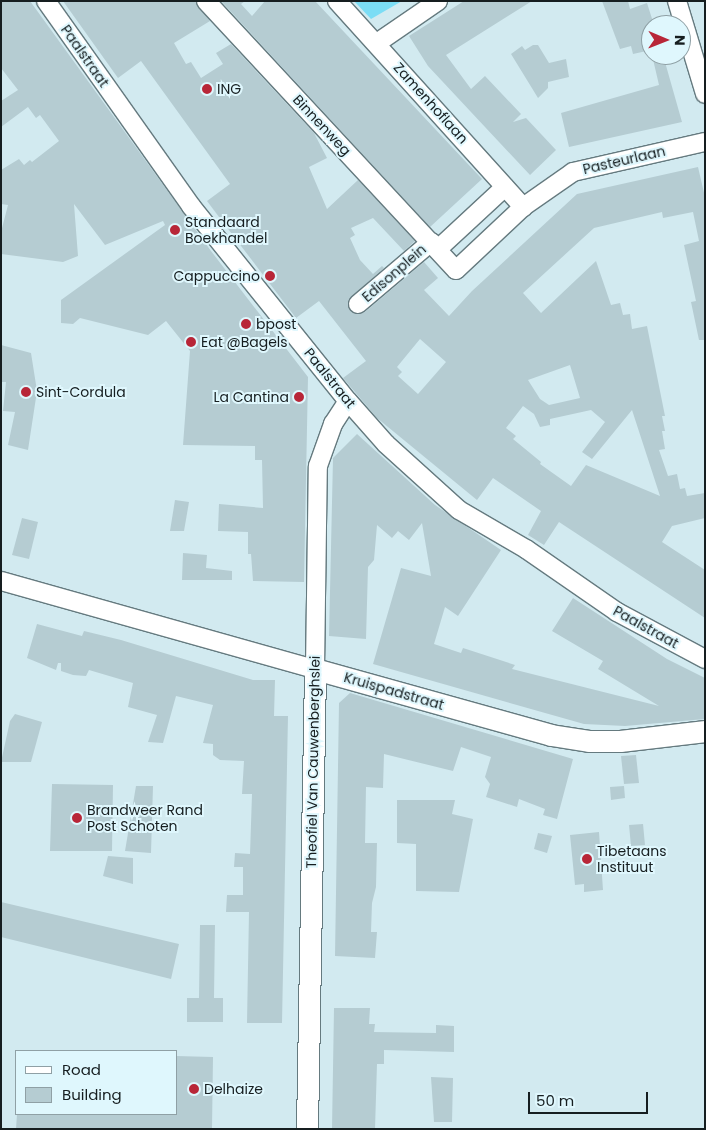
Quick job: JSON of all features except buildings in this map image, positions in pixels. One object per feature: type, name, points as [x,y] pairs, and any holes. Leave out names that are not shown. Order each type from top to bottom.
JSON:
[{"type":"street","name":"Paalstraat","points":[[46,1],[191,206],[348,401],[386,444],[459,510],[526,549],[617,612],[705,659]]},
{"type":"street","name":"Binnenweg","points":[[206,1],[434,245]]},
{"type":"street","name":"Zamenhoflaan","points":[[337,1],[378,43],[523,207]]},
{"type":"street","points":[[378,43],[438,1]]},
{"type":"street","points":[[677,1],[705,94]]},
{"type":"street","name":"Pasteurlaan","points":[[523,207],[574,172],[705,142]]},
{"type":"street","name":"Edisonplein","points":[[358,304],[505,187]]},
{"type":"street","name":"Edisonplein","points":[[434,245],[456,270],[523,207]]},
{"type":"street","name":"Theofiel Van Cauwenberghslei","points":[[306,1129],[318,466],[333,424],[348,401]]},
{"type":"street","name":"Kruispadstraat","points":[[1,581],[551,735],[580,740],[620,741],[705,731]]},
{"type":"shaded area","points":[[354,1],[402,1],[371,19]]},
{"type":"place","name":"ING","points":[[207,89]]},
{"type":"place","name":"Standaard Boekhandel","points":[[175,230]]},
{"type":"place","name":"Cappuccino","points":[[270,276]]},
{"type":"place","name":"bpost","points":[[246,324]]},
{"type":"place","name":"Eat @Bagels","points":[[191,342]]},
{"type":"place","name":"Sint-Cordula","points":[[26,392]]},
{"type":"place","name":"La Cantina","points":[[299,397]]},
{"type":"place","name":"Brandweer Rand Post Schoten","points":[[77,818]]},
{"type":"place","name":"Tibetaans Instituut","points":[[587,859]]},
{"type":"place","name":"Delhaize","points":[[194,1089]]}]
